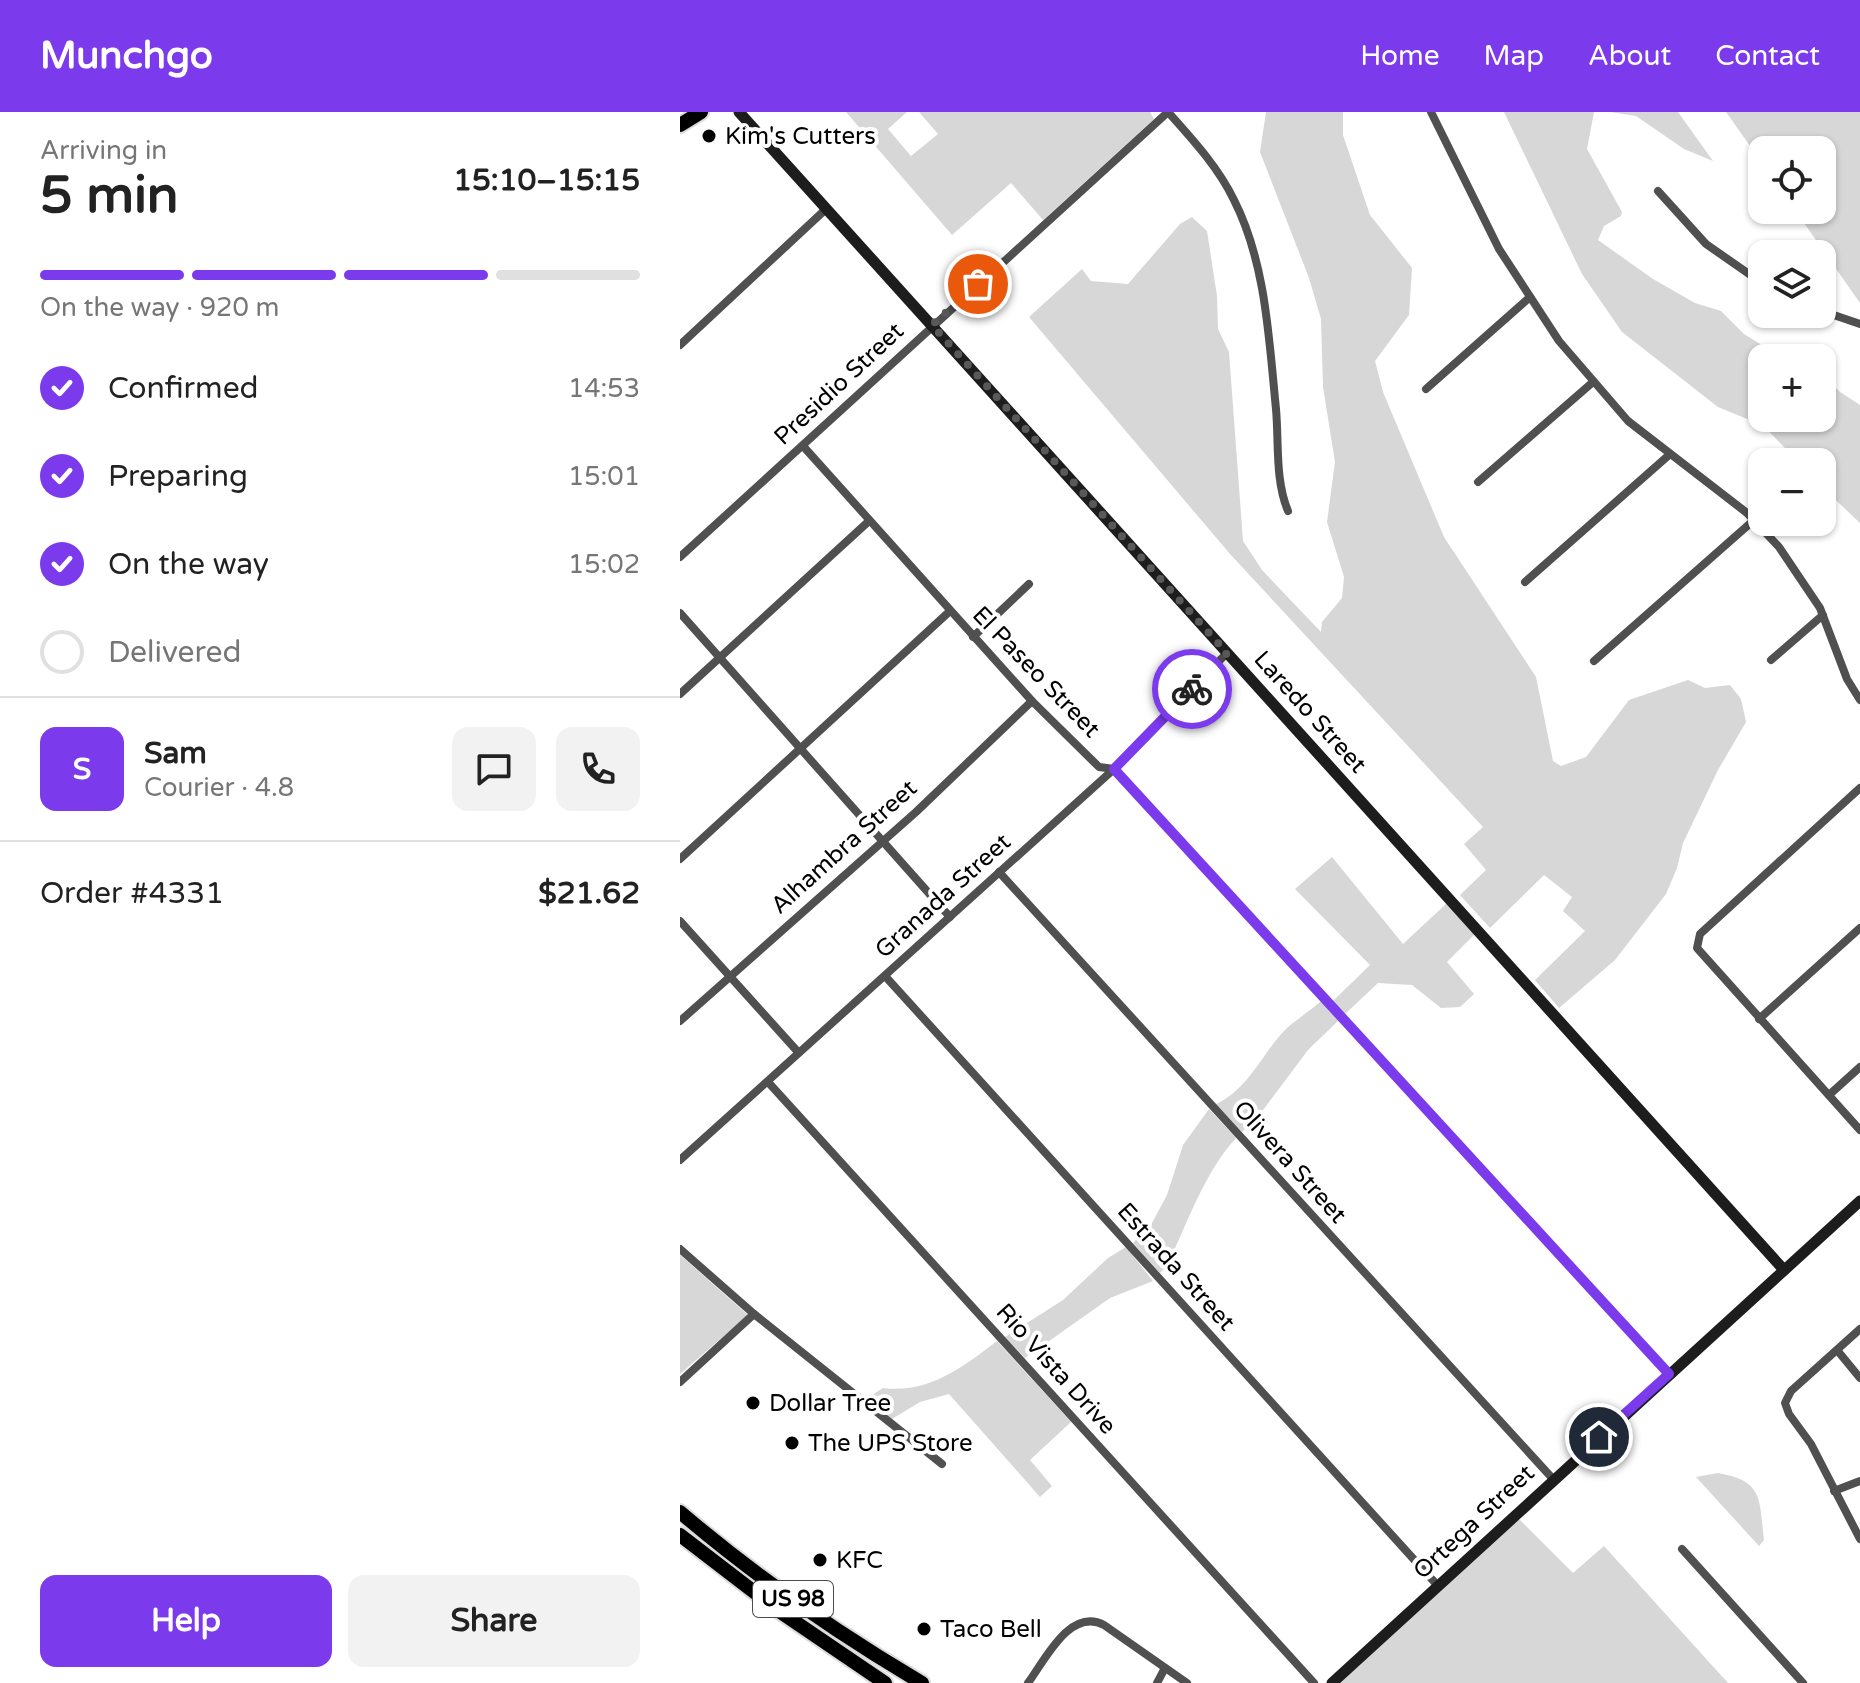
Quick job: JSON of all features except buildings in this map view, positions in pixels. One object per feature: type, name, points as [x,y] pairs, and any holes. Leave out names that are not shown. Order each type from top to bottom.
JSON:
[{"type":"highway","points":[[680,125],[701,112]]},
{"type":"highway","name":"US 98","points":[[680,1512],[749,1567],[866,1649],[922,1683]]},
{"type":"highway","name":"US 98","points":[[680,1535],[739,1582],[881,1680]]},
{"type":"highway","points":[[847,1658],[866,1649]]},
{"type":"highway","points":[[881,1680],[883,1671],[899,1669]]},
{"type":"street","name":"Laredo Street","points":[[739,112],[1784,1270]]},
{"type":"street","points":[[1168,112],[1221,176],[1241,214],[1252,247],[1274,386],[1281,495],[1288,511]]},
{"type":"street","name":"Presidio Street","points":[[680,557],[1168,112]]},
{"type":"street","points":[[1431,112],[1499,249],[1559,341],[1628,421],[1748,515]]},
{"type":"street","points":[[1658,191],[1706,244],[1748,273]]},
{"type":"street","points":[[680,345],[826,209]]},
{"type":"street","points":[[1426,389],[1530,297]]},
{"type":"street","points":[[1836,316],[1860,324]]},
{"type":"street","points":[[1478,482],[1593,382]]},
{"type":"street","name":"El Paseo Street","points":[[803,446],[1032,701],[1099,767],[1114,769],[1669,1374]]},
{"type":"street","points":[[1525,582],[1669,455]]},
{"type":"street","points":[[680,694],[869,521]]},
{"type":"street","points":[[1594,661],[1748,525]]},
{"type":"street","points":[[1769,536],[1791,560],[1823,615],[1847,679],[1860,700]]},
{"type":"street","points":[[973,637],[1029,584]]},
{"type":"street","points":[[680,859],[950,611]]},
{"type":"street","points":[[680,613],[950,917]]},
{"type":"street","points":[[1771,660],[1823,615]]},
{"type":"street","name":"Granada Street","points":[[680,1160],[1114,769],[1227,653]]},
{"type":"street","name":"Alhambra Street","points":[[680,1021],[881,842],[1032,701]]},
{"type":"street","points":[[1860,788],[1700,934],[1697,942],[1699,953],[1860,1130]]},
{"type":"street","name":"Olivera Street","points":[[999,872],[1553,1479]]},
{"type":"street","points":[[680,921],[798,1052]]},
{"type":"street","points":[[1759,1019],[1860,928]]},
{"type":"street","name":"Estrada Street","points":[[885,976],[1438,1586]]},
{"type":"street","points":[[1829,1095],[1860,1067]]},
{"type":"street","name":"Rio Vista Drive","points":[[768,1082],[1314,1683]]},
{"type":"street","name":"Ortega Street","points":[[1332,1683],[1860,1201]]},
{"type":"street","points":[[680,1249],[754,1314],[942,1464]]},
{"type":"street","points":[[680,1382],[754,1314]]},
{"type":"street","points":[[1860,1329],[1791,1391],[1785,1403],[1789,1414],[1811,1444],[1860,1539]]},
{"type":"street","points":[[1837,1350],[1860,1378]]},
{"type":"street","points":[[1834,1491],[1860,1481]]},
{"type":"street","points":[[1682,1549],[1803,1683]]},
{"type":"street","points":[[1028,1683],[1068,1630],[1080,1621],[1089,1619],[1104,1625],[1187,1683]]},
{"type":"street","points":[[1157,1683],[1165,1668]]},
{"type":"shaded area","points":[[846,112],[907,112],[888,129],[911,156],[938,134],[919,112],[1150,112],[1154,119],[1043,220],[1011,183],[952,235]]},
{"type":"shaded area","points":[[1266,112],[1343,112],[1343,135],[1370,215],[1412,268],[1409,315],[1375,361],[1383,392],[1444,537],[1536,677],[1553,761],[1561,766],[1586,757],[1629,700],[1688,680],[1705,688],[1730,685],[1741,699],[1746,722],[1718,770],[1683,843],[1666,894],[1615,960],[1559,1008],[1535,980],[1585,931],[1563,911],[1572,897],[1544,875],[1490,928],[1460,895],[1486,870],[1464,844],[1483,827],[1230,554],[1029,317],[1082,269],[1091,281],[1128,284],[1180,224],[1192,217],[1207,231],[1217,296],[1218,329],[1229,352],[1243,541],[1262,570],[1321,632],[1322,622],[1342,598],[1344,577],[1327,522],[1335,462],[1323,387],[1321,319],[1309,278],[1260,152]]},
{"type":"shaded area","points":[[1504,112],[1594,112],[1587,149],[1622,212],[1621,216],[1604,226],[1598,240],[1653,279],[1695,303],[1721,311],[1744,334],[1760,344],[1748,344],[1748,419],[1718,407],[1622,332],[1582,274]]},
{"type":"shaded area","points":[[1610,112],[1678,112],[1713,161],[1684,149],[1636,116]]},
{"type":"shaded area","points":[[1726,112],[1860,112],[1860,303],[1836,269],[1836,240],[1816,240],[1805,224],[1836,224],[1836,136],[1748,136],[1748,143]]},
{"type":"shaded area","points":[[1836,388],[1860,405],[1860,523],[1836,500],[1836,448],[1785,448],[1770,432],[1836,432]]},
{"type":"shaded area","points":[[1332,857],[1403,944],[1447,903],[1475,934],[1447,962],[1474,994],[1460,1007],[1441,1008],[1412,985],[1378,983],[1345,1014],[1333,1001],[1370,965],[1295,889]]},
{"type":"shaded area","points":[[1321,1001],[1339,1020],[1308,1050],[1263,1110],[1242,1132],[1216,1104],[1246,1080],[1286,1029]]},
{"type":"shaded area","points":[[1209,1109],[1236,1138],[1205,1183],[1167,1266],[1160,1273],[1133,1243],[1152,1223],[1167,1195],[1183,1145]]},
{"type":"shaded area","points":[[1126,1247],[1153,1281],[1110,1298],[1025,1358],[1005,1337],[1063,1300],[1108,1258]]},
{"type":"shaded area","points":[[680,1255],[748,1315],[680,1374]]},
{"type":"shaded area","points":[[997,1341],[1071,1422],[1030,1460],[1052,1486],[1040,1497],[949,1394],[920,1402],[892,1419],[866,1399],[883,1388],[899,1389],[930,1383]]},
{"type":"shaded area","points":[[1718,1473],[1744,1481],[1756,1494],[1764,1540],[1759,1546],[1696,1477]]},
{"type":"shaded area","points":[[1517,1517],[1573,1573],[1604,1546],[1728,1683],[1339,1683]]},
{"type":"way so far","points":[[978,284],[932,325],[1227,653],[1192,689]]},
{"type":"place","name":"Kim's Cutters","points":[[709,136]]},
{"type":"place","name":"Dollar Tree","points":[[753,1403]]},
{"type":"place","name":"The UPS Store","points":[[792,1443]]},
{"type":"place","name":"KFC","points":[[820,1560]]},
{"type":"place","name":"Taco Bell","points":[[924,1629]]},
{"type":"route","points":[[1192,689],[1114,769],[1669,1374],[1599,1437]]}]
